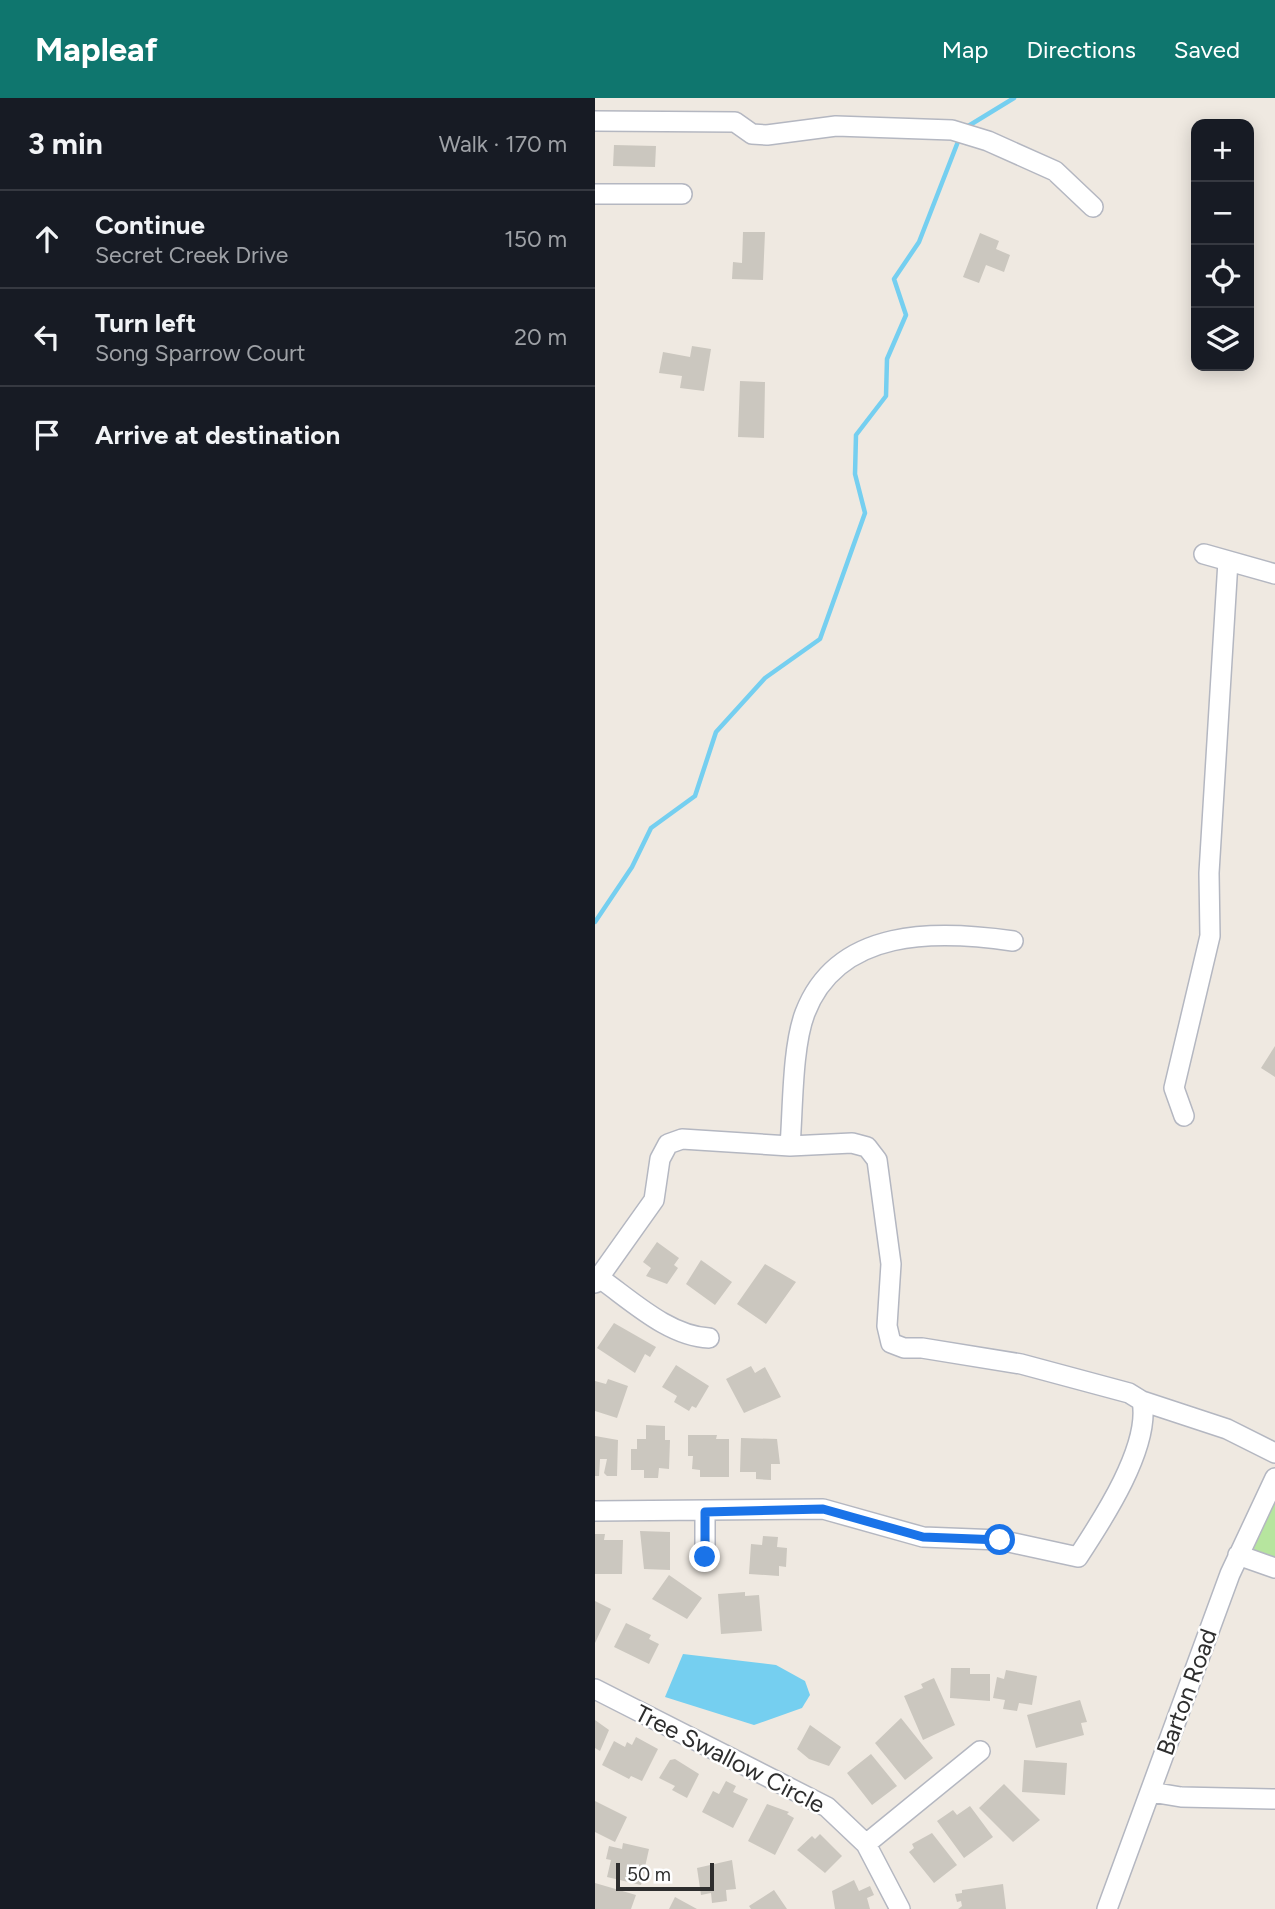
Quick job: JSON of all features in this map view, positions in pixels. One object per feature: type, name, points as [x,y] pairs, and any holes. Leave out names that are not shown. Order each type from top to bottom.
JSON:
[{"type":"street","points":[[595,121],[735,122],[752,134],[767,135],[836,126],[951,130],[988,141],[1055,171],[1093,206]]},
{"type":"street","points":[[595,194],[682,194]]},
{"type":"street","points":[[1204,554],[1275,573]]},
{"type":"street","points":[[1184,1116],[1174,1088],[1210,936],[1209,873],[1228,561]]},
{"type":"street","points":[[790,1146],[805,1014],[832,971],[853,954],[898,937],[967,934],[1013,941]]},
{"type":"street","points":[[709,1338],[677,1331],[597,1280],[655,1200],[660,1160],[668,1144],[682,1139],[790,1146],[852,1143],[867,1147],[877,1160],[891,1264],[887,1326],[891,1343],[904,1348],[922,1348],[1021,1364],[1129,1393],[1142,1401],[1227,1429],[1275,1453]]},
{"type":"street","points":[[595,1511],[823,1509],[923,1537],[1000,1540],[1079,1557],[1111,1507],[1142,1432],[1145,1418],[1142,1401]]},
{"type":"street","name":"Barton Road","points":[[1107,1909],[1238,1555],[1275,1478]]},
{"type":"street","points":[[705,1512],[705,1557]]},
{"type":"street","points":[[1238,1555],[1275,1568]]},
{"type":"street","name":"Tree Swallow Circle","points":[[595,1689],[813,1798],[841,1818],[866,1844],[900,1909]]},
{"type":"street","points":[[866,1844],[980,1751]]},
{"type":"street","points":[[1151,1792],[1181,1797],[1275,1798]]},
{"type":"green space","points":[[1275,1491],[1275,1558],[1248,1549]]},
{"type":"water","points":[[683,1654],[776,1665],[805,1681],[810,1695],[802,1708],[754,1725],[665,1697]]},
{"type":"building","points":[[614,145],[656,146],[655,167],[613,166]]},
{"type":"building","points":[[743,232],[765,232],[763,280],[732,279],[733,262],[742,263]]},
{"type":"building","points":[[980,233],[999,241],[996,249],[1010,255],[1004,272],[986,265],[979,283],[963,277]]},
{"type":"building","points":[[692,346],[711,349],[704,391],[680,388],[682,376],[659,373],[663,352],[690,357]]},
{"type":"building","points":[[740,381],[765,382],[764,438],[738,437]]},
{"type":"building","points":[[1275,1046],[1275,1077],[1261,1068]]},
{"type":"building","points":[[657,1242],[679,1258],[674,1265],[678,1268],[667,1284],[646,1276],[651,1268],[643,1262]]},
{"type":"building","points":[[701,1260],[732,1282],[715,1305],[686,1284]]},
{"type":"building","points":[[765,1264],[796,1282],[766,1324],[737,1304]]},
{"type":"building","points":[[614,1323],[656,1347],[650,1357],[645,1354],[635,1373],[597,1348]]},
{"type":"building","points":[[676,1365],[709,1386],[696,1408],[692,1406],[689,1411],[674,1402],[677,1396],[662,1387]]},
{"type":"building","points":[[751,1366],[755,1373],[765,1367],[781,1397],[744,1413],[726,1379]]},
{"type":"building","points":[[608,1379],[628,1386],[617,1418],[595,1411],[595,1381],[606,1384]]},
{"type":"building","points":[[646,1425],[665,1426],[665,1440],[670,1440],[669,1469],[659,1468],[658,1478],[644,1478],[644,1470],[631,1470],[631,1449],[637,1449],[637,1439],[646,1439]]},
{"type":"building","points":[[688,1435],[717,1435],[716,1439],[729,1439],[729,1477],[700,1477],[700,1470],[692,1469],[693,1456],[688,1456]]},
{"type":"building","points":[[595,1436],[618,1440],[617,1476],[607,1476],[604,1473],[607,1459],[600,1459],[599,1476],[595,1476]]},
{"type":"building","points":[[741,1438],[777,1439],[780,1464],[771,1464],[771,1480],[756,1479],[756,1472],[740,1472]]},
{"type":"building","points":[[640,1531],[670,1532],[670,1570],[644,1569]]},
{"type":"building","points":[[595,1534],[605,1534],[604,1540],[623,1540],[622,1574],[595,1574]]},
{"type":"building","points":[[763,1536],[778,1537],[777,1547],[787,1548],[786,1567],[779,1566],[779,1576],[749,1574],[751,1544],[762,1545]]},
{"type":"building","points":[[669,1575],[702,1598],[687,1619],[652,1599]]},
{"type":"building","points":[[745,1592],[745,1596],[759,1595],[762,1631],[721,1634],[718,1594]]},
{"type":"building","points":[[595,1601],[611,1609],[595,1643]]},
{"type":"building","points":[[626,1623],[651,1635],[649,1639],[659,1644],[649,1664],[614,1647]]},
{"type":"building","points":[[951,1668],[970,1668],[970,1674],[990,1674],[990,1701],[950,1698]]},
{"type":"building","points":[[1006,1670],[1037,1676],[1032,1705],[1019,1703],[1017,1711],[1003,1709],[1005,1700],[993,1698],[997,1677],[1004,1679]]},
{"type":"building","points":[[934,1678],[955,1725],[923,1740],[904,1696],[923,1688],[921,1684]]},
{"type":"building","points":[[1080,1700],[1087,1722],[1081,1723],[1084,1735],[1036,1748],[1027,1715]]},
{"type":"building","points":[[901,1718],[933,1758],[905,1780],[875,1743]]},
{"type":"building","points":[[595,1720],[609,1730],[600,1751],[595,1748]]},
{"type":"building","points":[[810,1725],[841,1747],[829,1766],[809,1759],[797,1749]]},
{"type":"building","points":[[636,1737],[658,1749],[642,1781],[631,1776],[629,1779],[602,1765],[614,1741],[625,1747],[627,1742],[632,1745]]},
{"type":"building","points":[[871,1754],[897,1786],[872,1805],[847,1773]]},
{"type":"building","points":[[675,1759],[699,1774],[687,1798],[672,1790],[675,1786],[659,1778],[670,1760]]},
{"type":"building","points":[[1024,1760],[1067,1763],[1065,1795],[1022,1792]]},
{"type":"building","points":[[726,1781],[736,1786],[733,1792],[748,1799],[733,1828],[702,1812],[713,1791],[719,1794]]},
{"type":"building","points":[[1004,1784],[1040,1820],[1013,1842],[979,1808]]},
{"type":"building","points":[[595,1801],[627,1817],[615,1842],[595,1832]]},
{"type":"building","points":[[767,1804],[789,1812],[787,1814],[794,1818],[775,1855],[748,1841]]},
{"type":"building","points":[[970,1806],[993,1837],[964,1858],[937,1821],[953,1810],[957,1815]]},
{"type":"building","points":[[932,1833],[957,1865],[934,1883],[909,1852],[914,1848],[912,1844]]},
{"type":"building","points":[[820,1834],[842,1856],[825,1873],[797,1850],[812,1836],[815,1839]]},
{"type":"building","points":[[623,1843],[649,1849],[641,1885],[607,1877],[611,1860],[606,1859],[609,1846],[622,1849]]},
{"type":"building","points":[[732,1860],[736,1889],[726,1890],[727,1901],[712,1903],[711,1893],[701,1895],[697,1868]]},
{"type":"building","points":[[854,1880],[859,1891],[870,1886],[874,1895],[867,1898],[870,1909],[835,1909],[832,1891]]},
{"type":"building","points":[[595,1883],[636,1895],[631,1909],[595,1909]]},
{"type":"building","points":[[1003,1884],[1006,1909],[958,1909],[962,1906],[961,1901],[957,1902],[955,1894],[962,1893],[962,1890]]},
{"type":"building","points":[[774,1890],[787,1909],[751,1909],[749,1906]]},
{"type":"building","points":[[675,1897],[697,1909],[669,1909]]},
{"type":"waterway","points":[[965,128],[1014,98]]},
{"type":"waterway","points":[[595,922],[632,867],[651,828],[695,796],[716,732],[765,678],[820,639],[865,513],[855,474],[856,435],[886,396],[887,359],[906,315],[894,279],[919,242],[959,139]]},
{"type":"route","points":[[705,1557],[705,1512],[823,1509],[923,1537],[1000,1540]]}]
